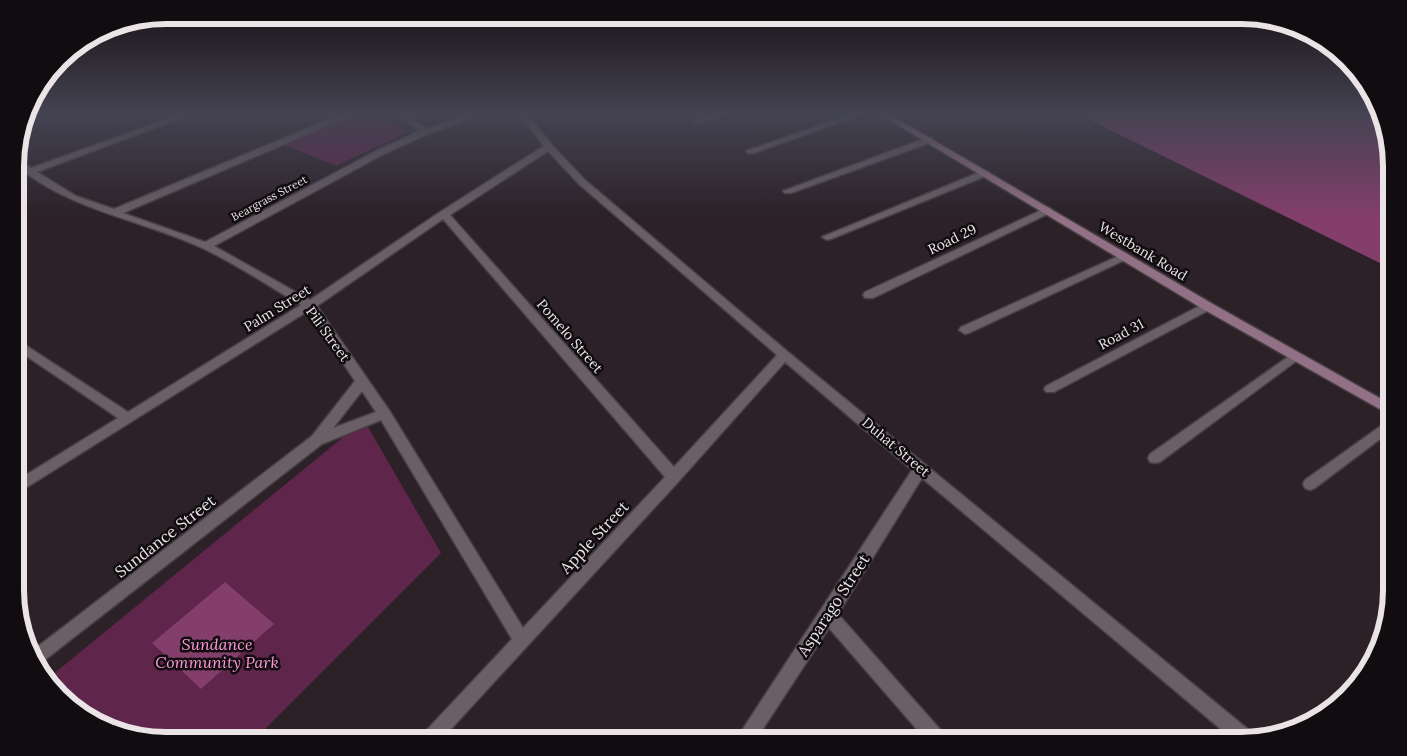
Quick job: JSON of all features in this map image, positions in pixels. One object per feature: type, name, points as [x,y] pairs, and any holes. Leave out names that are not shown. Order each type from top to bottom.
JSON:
[{"type":"street","points":[[30,172],[95,148]]},
{"type":"street","points":[[114,213],[267,148]]},
{"type":"street","name":"Beargrass Street","points":[[206,246],[389,148]]},
{"type":"street","name":"Palm Street","points":[[24,483],[310,305],[444,214],[547,148]]},
{"type":"street","name":"Duhat Street","points":[[550,148],[582,182],[784,355],[1239,732]]},
{"type":"street","points":[[751,151],[759,148]]},
{"type":"street","points":[[788,191],[906,148]]},
{"type":"street","name":"Westbank Road","points":[[943,148],[1123,257],[1383,406]]},
{"type":"street","name":"Pili Street","points":[[24,167],[73,198],[206,246],[310,305],[384,414],[522,641]]},
{"type":"street","points":[[827,237],[985,173]]},
{"type":"street","name":"Road 29","points":[[869,295],[1048,210]]},
{"type":"street","name":"Pomelo Street","points":[[444,214],[674,477]]},
{"type":"street","points":[[965,330],[1123,257]]},
{"type":"street","name":"Road 31","points":[[1050,389],[1207,306]]},
{"type":"street","points":[[24,348],[128,418]]},
{"type":"street","name":"Apple Street","points":[[436,732],[674,477],[784,355]]},
{"type":"street","points":[[1155,458],[1294,356]]},
{"type":"street","points":[[317,440],[362,381]]},
{"type":"street","points":[[317,440],[384,414]]},
{"type":"street","points":[[1310,484],[1383,430]]},
{"type":"street","name":"Sundance Street","points":[[40,655],[317,440]]},
{"type":"street","name":"Asparago Street","points":[[750,732],[828,615],[921,468]]},
{"type":"street","points":[[828,615],[930,732]]},
{"type":"green space","points":[[293,148],[373,148],[336,166]]},
{"type":"green space","name":"Sundance Community Park","points":[[364,420],[441,553],[262,732],[156,732],[138,730],[103,718],[87,708],[72,697],[52,675]]},
{"type":"shaded area","points":[[1147,148],[1382,148],[1383,265]]},
{"type":"shaded area","points":[[225,582],[274,624],[201,689],[152,643]]}]
